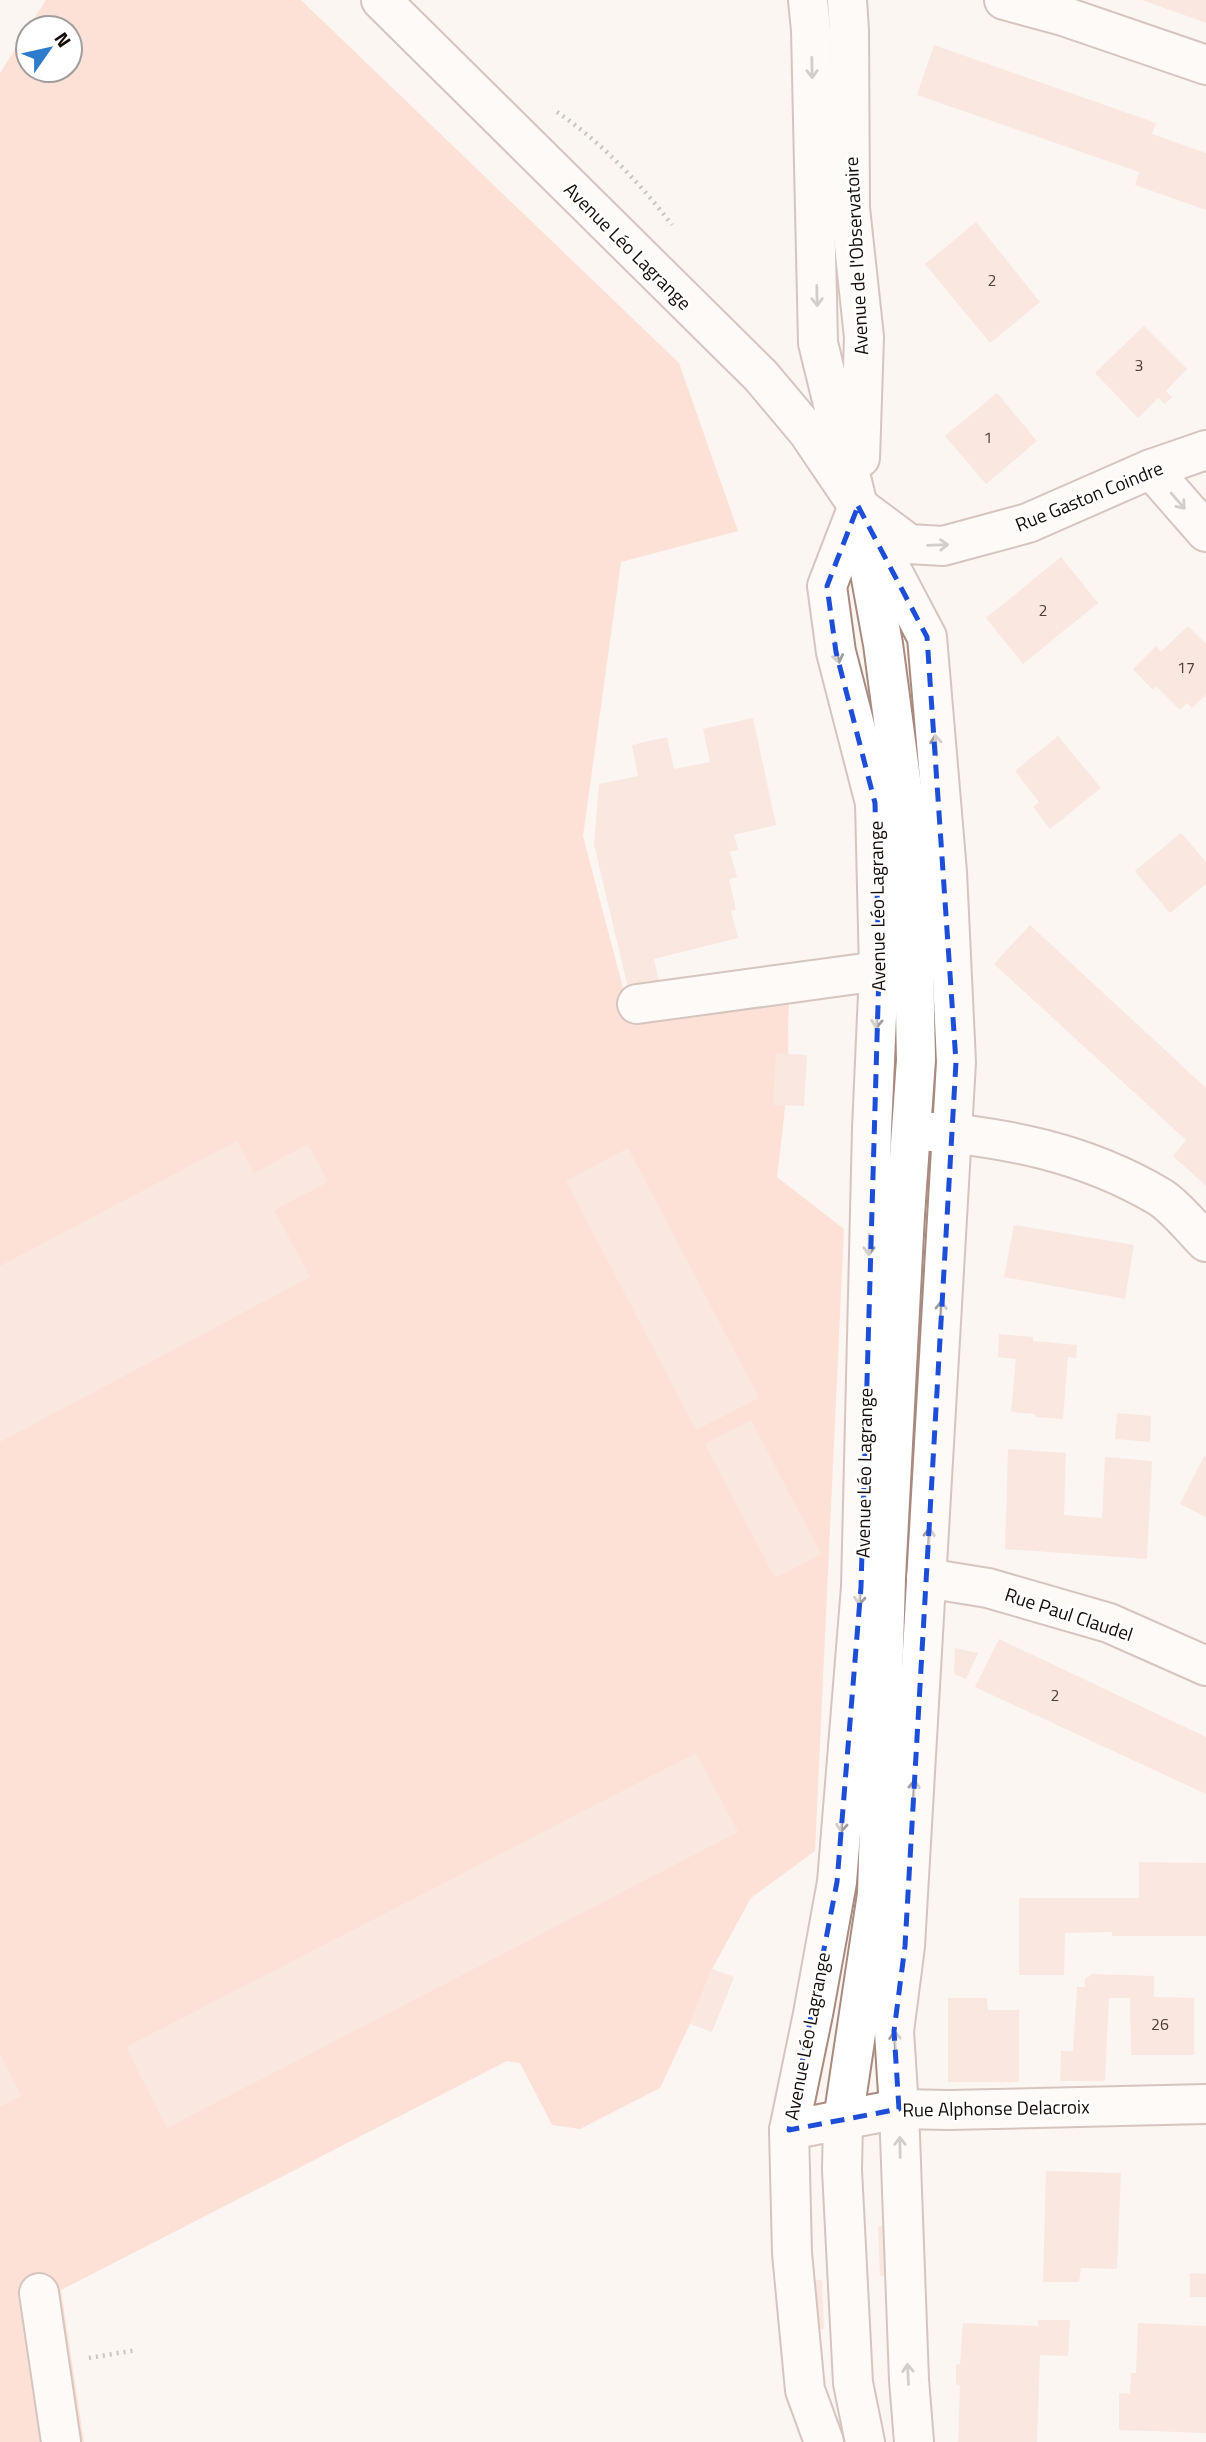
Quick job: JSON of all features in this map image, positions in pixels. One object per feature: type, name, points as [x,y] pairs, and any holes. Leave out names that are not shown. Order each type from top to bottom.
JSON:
[{"type":"main road","name":"Avenue Léo Lagrange","points":[[381,0],[761,376],[808,432],[858,506],[927,637],[948,885],[956,1062],[905,1946],[894,2031],[914,2442]]},
{"type":"main road","name":"Avenue de l'Observatoire","points":[[808,0],[811,30],[818,343],[858,506]]},
{"type":"main road","name":"Avenue de l'Observatoire","points":[[847,0],[850,208],[864,337],[858,506]]},
{"type":"main road","points":[[1004,0],[1066,5],[1206,65]]},
{"type":"main road","name":"Rue Gaston Coindre","points":[[858,506],[909,544],[943,547],[1028,523],[1151,470],[1206,450]]},
{"type":"main road","points":[[1151,470],[1206,532]]},
{"type":"main road","name":"Avenue Léo Lagrange","points":[[858,506],[883,644],[912,862],[916,1060],[886,1578],[877,1894],[843,2120],[842,2170],[853,2383],[865,2442]]},
{"type":"main road","name":"Avenue Léo Lagrange","points":[[824,2442],[805,2390],[792,2253],[789,2130],[837,1882],[860,1601],[872,1129],[879,971],[875,803],[836,652],[827,586],[858,506]]},
{"type":"main road","points":[[637,1004],[879,971]]},
{"type":"main road","points":[[872,1129],[1004,1139],[1082,1160],[1162,1198],[1206,1242]]},
{"type":"main road","name":"Rue Paul Claudel","points":[[926,1578],[988,1588],[1109,1623],[1206,1666]]},
{"type":"main road","name":"Rue Alphonse Delacroix","points":[[789,2130],[899,2109],[1206,2104]]},
{"type":"main road","points":[[39,2293],[61,2442]]},
{"type":"highlighted area","points":[[858,506],[927,637],[956,1062],[905,1946],[894,2031],[899,2109],[789,2130],[837,1882],[861,1587],[879,971],[875,803],[836,652],[827,586]]},
{"type":"shaded area","points":[[46,0],[301,0],[679,363],[738,531],[621,562],[583,836],[631,1018],[790,997],[787,1087],[777,1177],[844,1229],[815,1851],[751,1898],[712,1969],[660,2088],[580,2129],[552,2125],[520,2063],[507,2061],[61,2290],[84,2442],[0,2442],[0,73],[14,51],[14,84],[84,84],[84,14],[37,14]]},
{"type":"building","points":[[1142,0],[1206,0],[1206,23]]},
{"type":"building","points":[[934,45],[1156,123],[1152,134],[1206,153],[1206,210],[1135,185],[1139,172],[917,95]]},
{"type":"building","points":[[976,222],[1040,302],[990,343],[925,264]]},
{"type":"building","points":[[1144,326],[1187,369],[1166,391],[1172,397],[1165,404],[1158,398],[1138,418],[1095,373]]},
{"type":"building","points":[[997,393],[1037,441],[986,484],[945,436]]},
{"type":"building","points":[[1061,557],[1098,603],[1023,664],[986,618]]},
{"type":"building","points":[[1188,626],[1206,644],[1206,695],[1192,708],[1187,703],[1180,710],[1156,686],[1153,690],[1133,669],[1156,646],[1161,652]]},
{"type":"building","points":[[753,718],[776,825],[734,835],[738,850],[730,852],[737,877],[729,879],[736,910],[731,911],[738,938],[654,959],[659,981],[628,988],[594,844],[599,784],[638,776],[632,745],[667,737],[674,769],[710,762],[703,729]]},
{"type":"building","points":[[1058,736],[1101,788],[1050,829],[1033,807],[1039,802],[1015,771]]},
{"type":"building","points":[[1181,833],[1206,862],[1206,884],[1170,913],[1135,871]]},
{"type":"building","points":[[1030,925],[1206,1088],[1206,1186],[1173,1156],[1186,1140],[994,964]]},
{"type":"building","points":[[776,1053],[807,1055],[804,1106],[773,1105]]},
{"type":"building","points":[[237,1141],[254,1173],[308,1144],[328,1182],[274,1210],[310,1277],[0,1442],[0,1266]]},
{"type":"building","points":[[628,1148],[759,1398],[696,1430],[566,1181]]},
{"type":"building","points":[[1014,1225],[1134,1245],[1125,1299],[1004,1277]]},
{"type":"building","points":[[999,1334],[1033,1337],[1033,1341],[1077,1345],[1076,1358],[1068,1357],[1063,1419],[1011,1412],[1016,1359],[998,1357]]},
{"type":"building","points":[[1117,1413],[1151,1416],[1150,1442],[1115,1439]]},
{"type":"building","points":[[751,1420],[821,1554],[775,1578],[705,1444]]},
{"type":"building","points":[[1008,1449],[1066,1453],[1064,1515],[1102,1518],[1105,1457],[1152,1461],[1147,1559],[1005,1549]]},
{"type":"building","points":[[1204,1456],[1206,1457],[1206,1517],[1180,1504]]},
{"type":"building","points":[[999,1639],[1206,1737],[1206,1794],[975,1687]]},
{"type":"building","points":[[955,1648],[978,1653],[966,1679],[954,1674]]},
{"type":"building","points":[[696,1753],[738,1832],[167,2128],[126,2047]]},
{"type":"building","points":[[1139,1862],[1206,1863],[1206,1936],[1065,1933],[1064,1975],[1019,1975],[1019,1898],[1139,1898]]},
{"type":"building","points":[[712,1969],[734,1977],[712,2032],[690,2024]]},
{"type":"building","points":[[1092,1974],[1154,1976],[1154,1997],[1194,1998],[1194,2055],[1131,2055],[1130,1998],[1109,1998],[1105,2081],[1060,2081],[1061,2051],[1073,2051],[1077,1987],[1085,1987],[1085,1979]]},
{"type":"building","points":[[948,1998],[987,1998],[988,2010],[1019,2010],[1019,2082],[948,2082]]},
{"type":"building","points":[[0,2054],[21,2096],[0,2107]]},
{"type":"building","points":[[1046,2171],[1121,2173],[1117,2269],[1081,2268],[1079,2282],[1043,2282]]},
{"type":"building","points":[[878,2226],[887,2226],[889,2276],[880,2276]]},
{"type":"building","points":[[1190,2273],[1206,2274],[1206,2297],[1190,2297]]},
{"type":"building","points":[[813,2280],[822,2280],[824,2329],[815,2330]]},
{"type":"building","points":[[1038,2320],[1070,2320],[1068,2356],[1040,2355],[1037,2442],[958,2442],[960,2385],[956,2384],[956,2365],[960,2364],[963,2323],[1038,2326]]},
{"type":"building","points":[[1138,2323],[1206,2326],[1206,2433],[1119,2430],[1119,2393],[1130,2394],[1131,2373],[1136,2373]]}]
